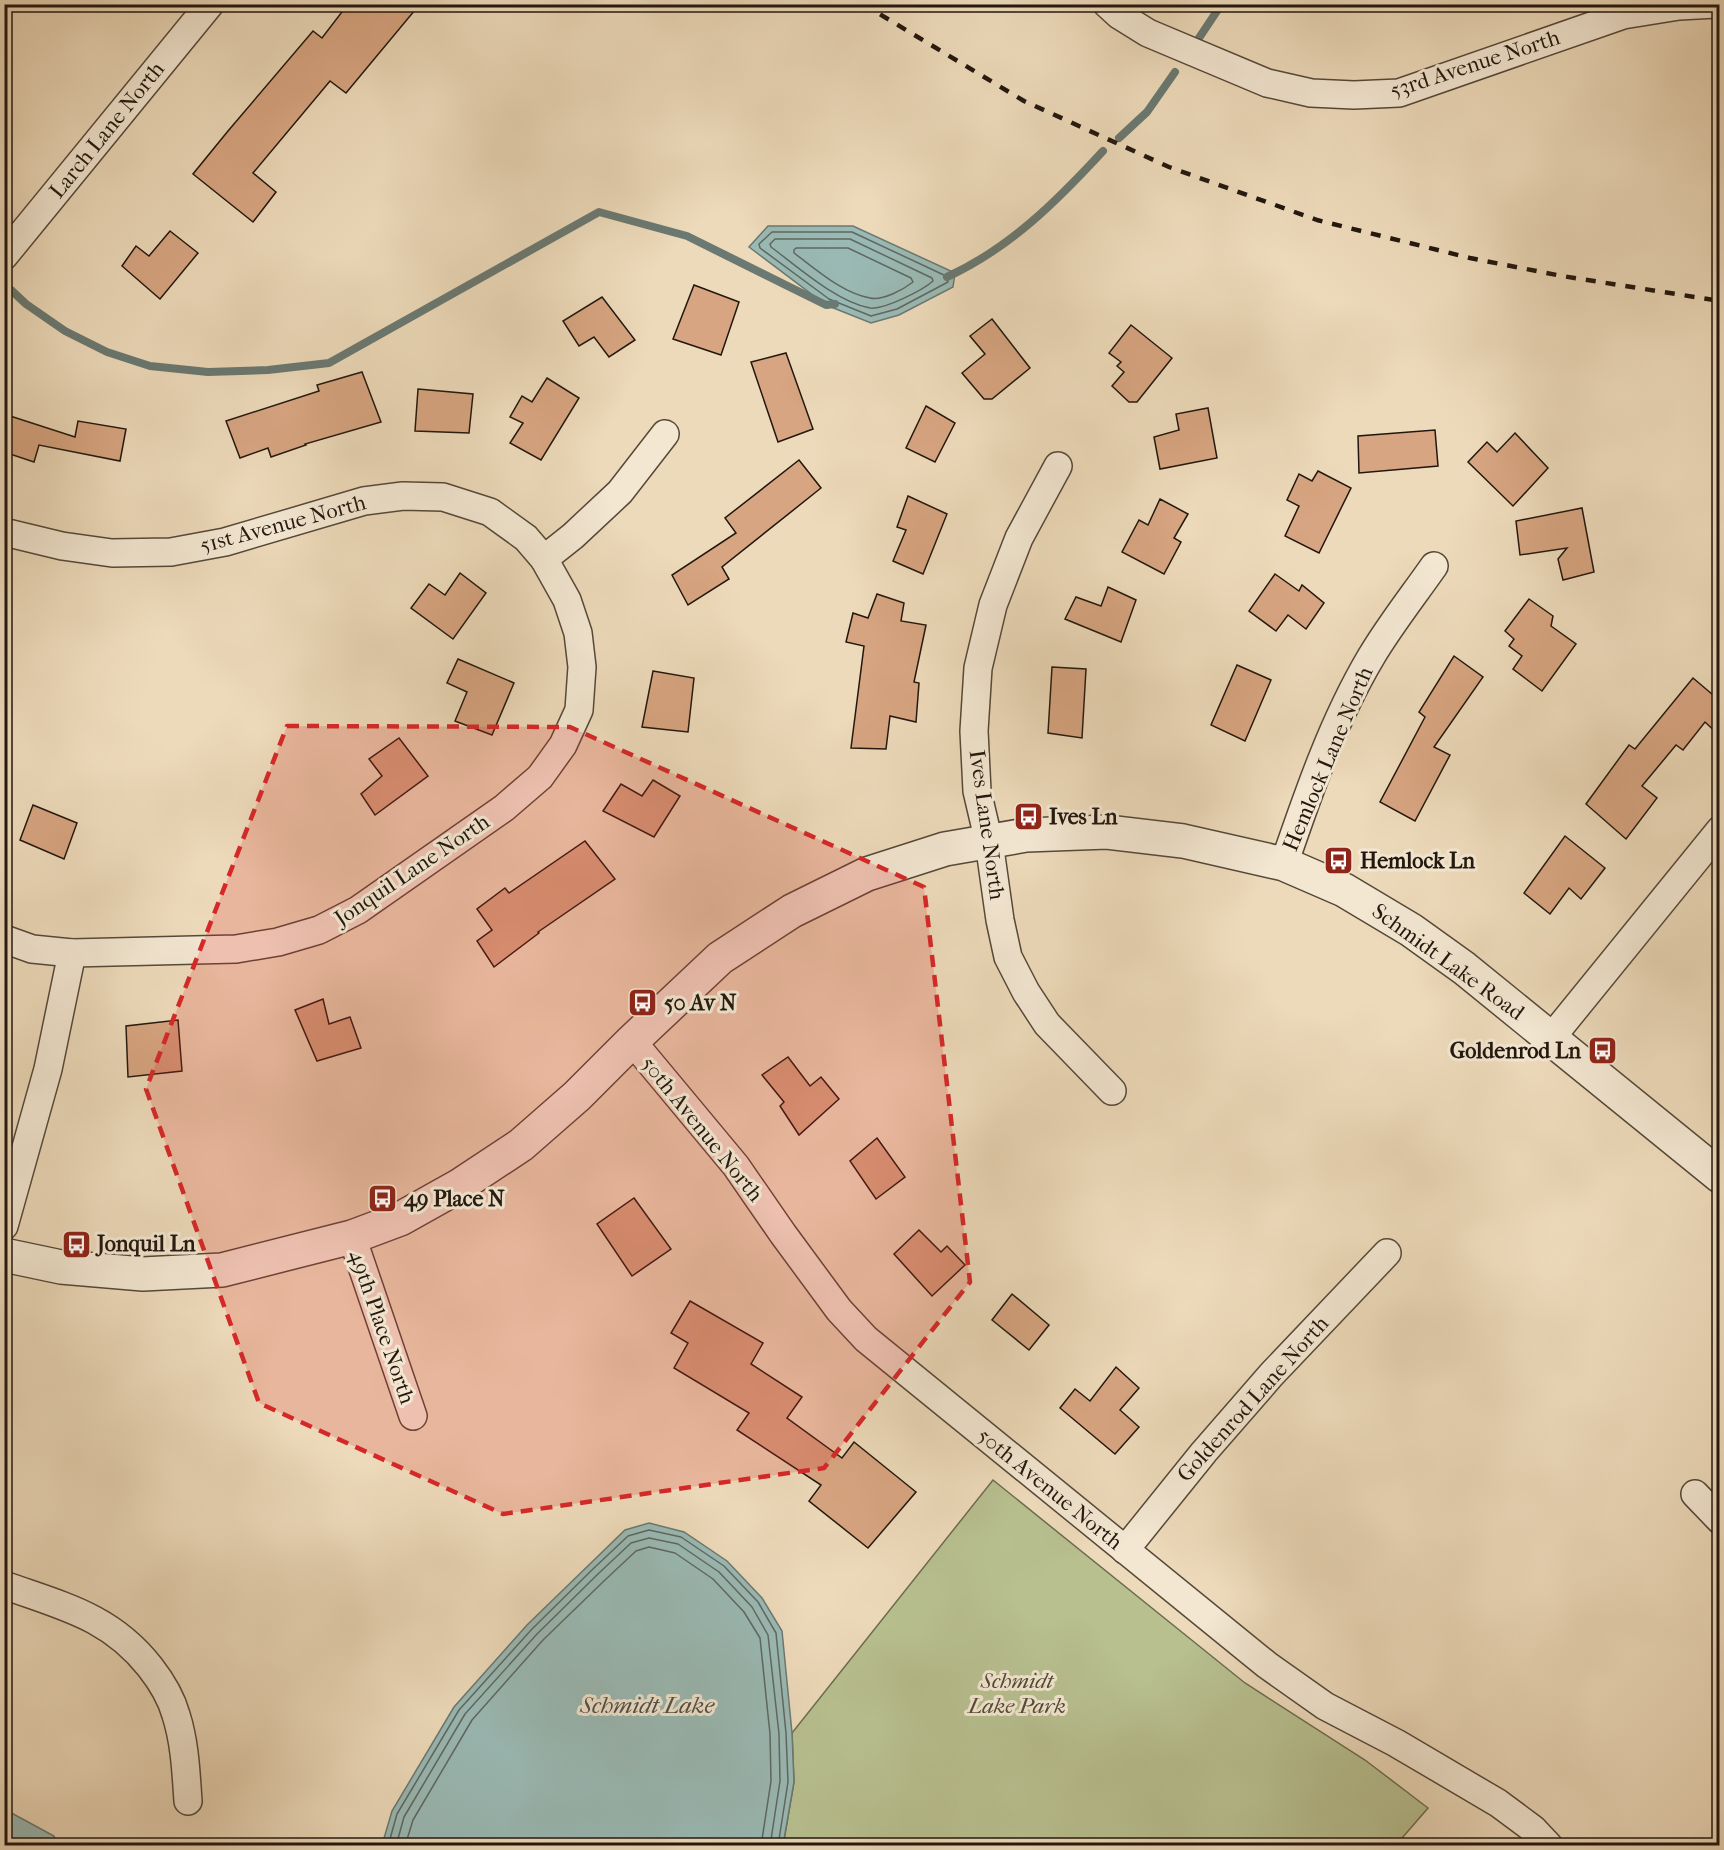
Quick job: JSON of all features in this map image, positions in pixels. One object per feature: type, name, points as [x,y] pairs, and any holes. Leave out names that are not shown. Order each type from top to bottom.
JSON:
[{"type":"street","name":"Larch Lane North","points":[[4,256],[210,4]]},
{"type":"street","name":"53rd Avenue North","points":[[1107,4],[1119,15],[1148,33],[1267,83],[1311,93],[1354,95],[1399,93],[1623,15],[1679,6],[1716,4]]},
{"type":"street","points":[[544,559],[573,536],[620,492],[665,434]]},
{"type":"street","name":"Ives Lane North","points":[[1058,466],[1020,538],[997,596],[978,668],[974,731],[977,792],[989,842],[1000,920],[1008,957],[1026,992],[1047,1024],[1112,1092]]},
{"type":"street","name":"51st Avenue North","points":[[4,532],[62,546],[112,553],[171,552],[225,542],[364,501],[403,496],[443,497],[490,512],[526,538],[544,559]]},
{"type":"street","name":"Jonquil Lane North","points":[[72,953],[236,949],[278,942],[319,930],[358,910],[504,808],[540,777],[563,745],[579,710],[582,667],[578,633],[567,600],[544,559]]},
{"type":"street","name":"Hemlock Lane North","points":[[1284,864],[1343,712],[1371,657],[1434,566]]},
{"type":"street","name":"Schmidt Lake Road","points":[[4,1255],[61,1267],[143,1274],[222,1270],[352,1237],[400,1219],[459,1186],[520,1145],[577,1096],[720,958],[792,911],[867,874],[945,849],[1026,835],[1107,832],[1183,841],[1284,864],[1344,890],[1411,930],[1464,968],[1719,1176]]},
{"type":"street","points":[[1551,1038],[1719,832]]},
{"type":"street","points":[[4,939],[32,949],[72,953],[48,1070],[4,1226]]},
{"type":"street","name":"50th Avenue North","points":[[632,1041],[736,1166],[839,1310],[866,1339],[1267,1665],[1325,1706],[1396,1743],[1498,1803],[1533,1829],[1549,1845]]},
{"type":"street","name":"49th Place North","points":[[352,1237],[413,1416]]},
{"type":"street","name":"Goldenrod Lane North","points":[[1125,1550],[1204,1452],[1271,1375],[1387,1253]]},
{"type":"street","points":[[1695,1494],[1719,1520]]},
{"type":"street","points":[[4,1585],[76,1610],[110,1627],[139,1652],[162,1682],[176,1714],[184,1756],[188,1801]]},
{"type":"highlighted area","points":[[287,726],[570,727],[924,887],[970,1282],[824,1468],[503,1514],[259,1403],[146,1089]]},
{"type":"green space","name":"Schmidt Lake Park","points":[[993,1480],[1245,1683],[1365,1760],[1428,1808],[1396,1845],[783,1846],[794,1782],[792,1733]]},
{"type":"water","points":[[768,226],[853,226],[955,273],[953,287],[899,315],[871,323],[826,305],[749,247]]},
{"type":"water","name":"Schmidt Lake","points":[[649,1523],[684,1532],[727,1561],[762,1598],[782,1631],[792,1733],[794,1782],[783,1845],[382,1845],[392,1811],[454,1707],[527,1625],[625,1530]]},
{"type":"water","points":[[4,1809],[54,1836],[57,1845],[5,1845]]},
{"type":"building","points":[[348,4],[420,4],[346,93],[330,81],[253,173],[276,192],[253,222],[193,174],[313,31],[322,38]]},
{"type":"building","points":[[170,231],[198,253],[160,299],[122,266],[136,246],[149,256]]},
{"type":"building","points":[[694,285],[739,302],[721,355],[673,339]]},
{"type":"building","points":[[602,297],[635,340],[609,357],[594,337],[579,346],[563,321]]},
{"type":"building","points":[[992,319],[1030,368],[992,399],[984,399],[962,373],[985,354],[970,336]]},
{"type":"building","points":[[1131,325],[1172,358],[1137,402],[1129,402],[1112,386],[1124,372],[1117,366],[1121,362],[1109,353]]},
{"type":"building","points":[[786,353],[813,429],[778,442],[751,362]]},
{"type":"building","points":[[362,372],[381,422],[305,444],[271,457],[268,448],[240,458],[226,421],[319,391],[317,385]]},
{"type":"building","points":[[547,378],[579,398],[541,460],[510,443],[523,423],[510,417],[522,396],[532,402]]},
{"type":"building","points":[[418,389],[473,394],[469,433],[415,431]]},
{"type":"building","points":[[926,406],[955,423],[935,462],[906,448]]},
{"type":"building","points":[[1208,408],[1217,458],[1160,469],[1154,437],[1179,430],[1176,414]]},
{"type":"building","points":[[4,414],[75,437],[78,421],[126,429],[120,461],[39,445],[34,462],[4,452]]},
{"type":"building","points":[[1435,430],[1438,466],[1359,473],[1358,436]]},
{"type":"building","points":[[1515,433],[1548,468],[1513,506],[1468,462],[1487,442],[1497,452]]},
{"type":"building","points":[[799,460],[821,488],[722,567],[729,579],[688,605],[672,575],[736,533],[725,518]]},
{"type":"building","points":[[1318,471],[1351,488],[1319,553],[1285,536],[1299,506],[1287,500],[1299,474],[1312,481]]},
{"type":"building","points":[[908,496],[947,514],[923,574],[893,561],[906,530],[897,527]]},
{"type":"building","points":[[1160,499],[1188,514],[1174,538],[1181,542],[1164,574],[1122,552],[1139,520],[1148,525]]},
{"type":"building","points":[[1582,508],[1594,572],[1563,580],[1558,559],[1567,548],[1520,555],[1516,521]]},
{"type":"building","points":[[460,573],[486,593],[453,639],[411,608],[429,584],[445,595]]},
{"type":"building","points":[[1275,574],[1299,591],[1302,585],[1324,603],[1306,629],[1288,615],[1276,631],[1249,611]]},
{"type":"building","points":[[1108,587],[1136,600],[1121,642],[1065,619],[1076,597],[1101,606]]},
{"type":"building","points":[[877,594],[904,603],[901,621],[926,625],[914,682],[919,683],[916,722],[890,716],[886,749],[851,748],[864,646],[846,642],[853,613],[868,618]]},
{"type":"building","points":[[1529,599],[1553,616],[1551,626],[1576,644],[1542,691],[1513,669],[1522,656],[1509,646],[1514,639],[1505,631]]},
{"type":"building","points":[[1454,656],[1483,677],[1434,747],[1450,755],[1415,821],[1380,802],[1425,717],[1419,712]]},
{"type":"building","points":[[458,659],[514,683],[492,735],[455,721],[467,692],[447,683]]},
{"type":"building","points":[[1237,665],[1271,680],[1245,741],[1211,725]]},
{"type":"building","points":[[1052,667],[1086,669],[1082,738],[1048,733]]},
{"type":"building","points":[[653,671],[694,678],[688,732],[642,727]]},
{"type":"building","points":[[1693,678],[1719,700],[1719,735],[1705,722],[1683,750],[1676,745],[1642,786],[1657,798],[1626,839],[1586,804],[1629,745],[1635,749]]},
{"type":"building","points":[[399,738],[428,776],[375,815],[361,794],[382,776],[369,759]]},
{"type":"building","points":[[653,780],[680,796],[654,837],[603,811],[621,784],[642,796]]},
{"type":"building","points":[[33,805],[77,823],[64,859],[20,840]]},
{"type":"building","points":[[1565,836],[1605,868],[1581,899],[1569,888],[1550,914],[1524,893]]},
{"type":"building","points":[[585,841],[615,879],[538,932],[494,967],[477,941],[492,930],[477,909],[505,888],[509,893]]},
{"type":"building","points":[[323,999],[329,1024],[350,1017],[361,1048],[317,1061],[295,1010]]},
{"type":"building","points":[[178,1020],[182,1071],[128,1077],[126,1026]]},
{"type":"building","points":[[788,1057],[810,1086],[821,1077],[839,1099],[799,1135],[780,1106],[784,1102],[762,1075]]},
{"type":"building","points":[[877,1138],[905,1177],[876,1199],[850,1161]]},
{"type":"building","points":[[634,1198],[671,1249],[632,1276],[597,1224]]},
{"type":"building","points":[[919,1230],[941,1252],[947,1246],[965,1265],[932,1296],[894,1254]]},
{"type":"building","points":[[1012,1294],[1049,1325],[1029,1350],[992,1320]]},
{"type":"building","points":[[690,1301],[763,1343],[751,1364],[802,1397],[787,1418],[842,1458],[854,1442],[916,1492],[868,1548],[809,1501],[821,1485],[737,1430],[749,1413],[674,1368],[688,1343],[671,1333]]},
{"type":"building","points":[[1116,1367],[1139,1388],[1120,1410],[1139,1427],[1115,1454],[1060,1408],[1075,1389],[1090,1401]]},
{"type":"waterway","points":[[1199,38],[1217,11],[1217,4]]},
{"type":"waterway","points":[[1119,138],[1147,112],[1175,72]]},
{"type":"waterway","points":[[947,277],[1012,238],[1068,188],[1103,151]]},
{"type":"waterway","points":[[11,290],[26,304],[65,331],[107,352],[150,366],[208,372],[268,370],[329,363],[599,212],[687,236],[826,305],[835,304]]},
{"type":"railway","points":[[863,4],[1024,101],[1169,167],[1317,220],[1470,258],[1562,276],[1720,301]]},
{"type":"place","name":"Ives Ln","points":[[1028,817]]},
{"type":"place","name":"Hemlock Ln","points":[[1339,861]]},
{"type":"place","name":"50 Av N","points":[[643,1003]]},
{"type":"place","name":"Goldenrod Ln","points":[[1602,1051]]},
{"type":"place","name":"49 Place N","points":[[383,1199]]},
{"type":"place","name":"Jonquil Ln","points":[[76,1244]]}]
